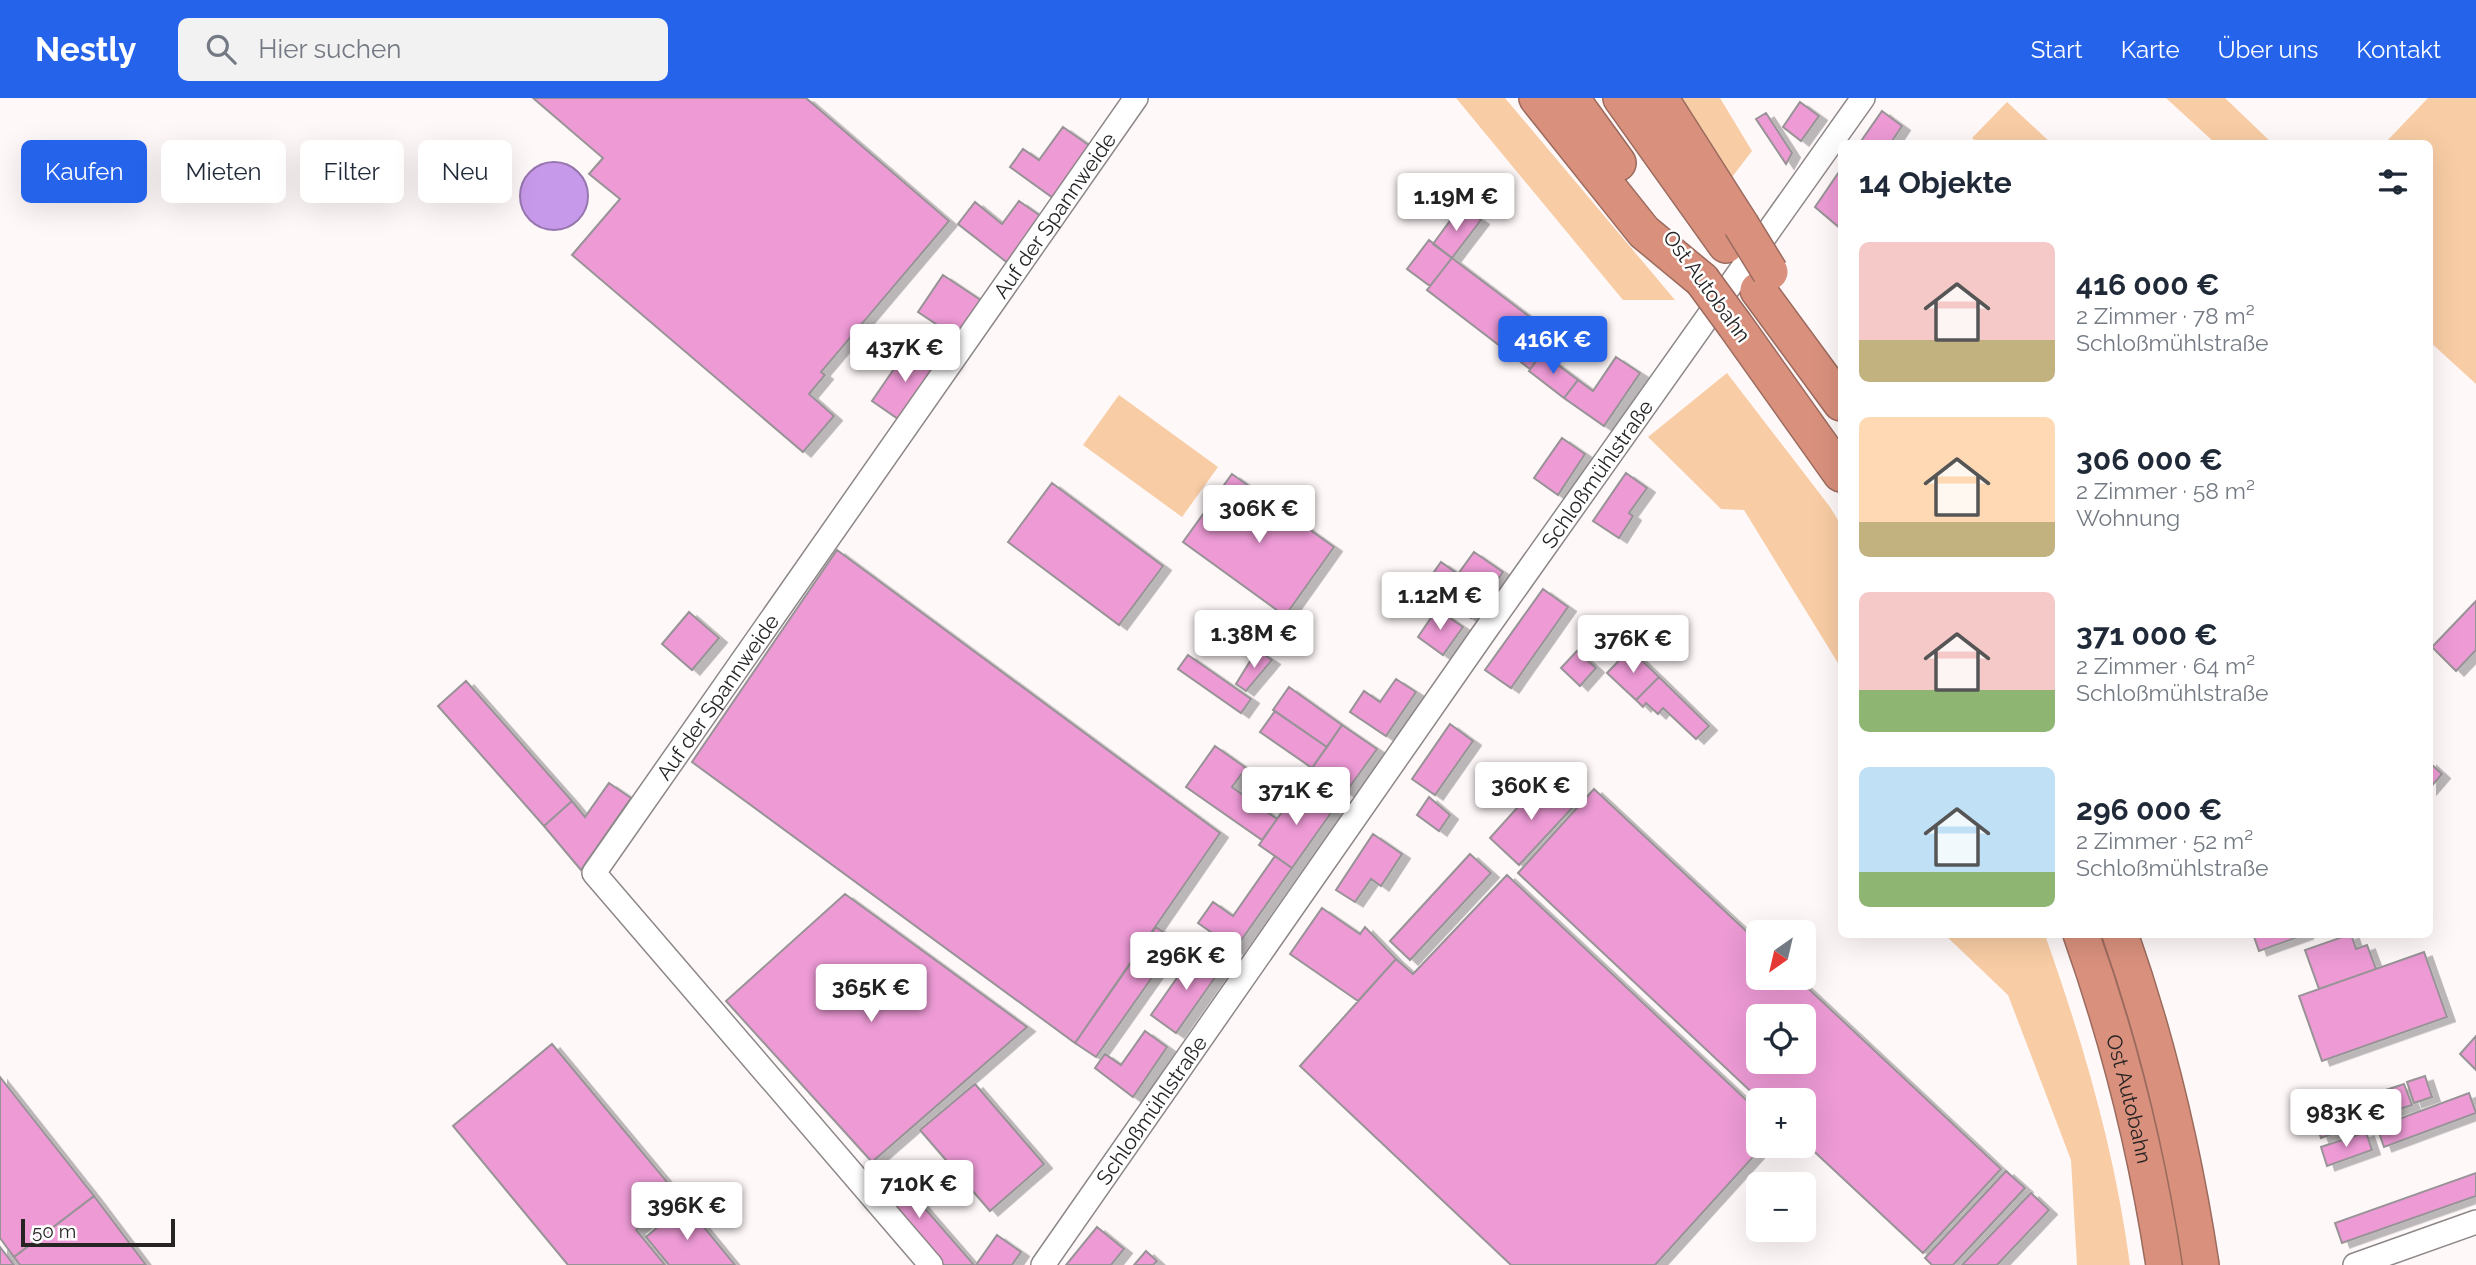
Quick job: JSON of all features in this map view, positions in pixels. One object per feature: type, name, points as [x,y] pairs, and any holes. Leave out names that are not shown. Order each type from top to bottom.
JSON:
[{"type":"highway","points":[[1537,98],[1643,232],[1702,280]]},
{"type":"highway","name":"Ost Autobahn","points":[[1571,98],[1838,470]]},
{"type":"highway","name":"Ost Autobahn","points":[[1621,98],[1733,235],[1764,281],[1811,363],[1838,399]]},
{"type":"highway","points":[[1660,98],[1733,235]]},
{"type":"highway","name":"Ost Autobahn","points":[[2082,938],[2122,1067],[2144,1159],[2164,1265]]},
{"type":"highway","name":"Ost Autobahn","points":[[2121,938],[2171,1109],[2201,1265]]},
{"type":"street","name":"Auf der Spannweide","points":[[931,1265],[594,873],[1136,98]]},
{"type":"street","name":"Schloßmühlstraße","points":[[1043,1265],[1476,645],[1863,98]]},
{"type":"street","points":[[2354,1265],[2476,1222]]},
{"type":"shaded area","points":[[1456,98],[1505,98],[1675,300],[1623,300]]},
{"type":"shaded area","points":[[1677,98],[1720,98],[1752,151],[1729,181]]},
{"type":"shaded area","points":[[2166,98],[2225,98],[2269,140],[2212,140]]},
{"type":"shaded area","points":[[2428,98],[2476,98],[2476,384],[2433,345],[2433,140],[2388,140]]},
{"type":"shaded area","points":[[2007,102],[2048,140],[1974,140],[1972,138]]},
{"type":"shaded area","points":[[554,162],[567,164],[578,172],[586,183],[586,209],[578,220],[567,228],[554,230],[541,228],[530,220],[522,209],[520,196],[522,183],[530,172],[541,164]]},
{"type":"shaded area","points":[[1727,373],[1838,520],[1838,663],[1744,510],[1721,509],[1648,437]]},
{"type":"shaded area","points":[[1119,395],[1218,467],[1182,517],[1083,445]]},
{"type":"shaded area","points":[[1948,938],[2046,938],[2072,1016],[2107,1139],[2130,1265],[2077,1265],[2071,1160],[2008,995]]},
{"type":"building","points":[[533,98],[806,98],[949,221],[821,372],[825,375],[809,394],[834,416],[803,452],[572,255],[620,199],[589,174],[603,158]]},
{"type":"building","points":[[1800,102],[1819,116],[1801,141],[1783,127]]},
{"type":"building","points":[[1882,111],[1902,126],[1893,140],[1862,140]]},
{"type":"building","points":[[1766,113],[1792,153],[1786,164],[1756,119]]},
{"type":"building","points":[[1063,127],[1090,146],[1053,198],[1010,167],[1023,149],[1039,160]]},
{"type":"building","points":[[1838,173],[1838,226],[1815,207]]},
{"type":"building","points":[[1019,201],[1042,217],[1009,264],[958,224],[975,202],[1002,224]]},
{"type":"building","points":[[1458,210],[1469,218],[1472,214],[1481,220],[1452,258],[1433,244]]},
{"type":"building","points":[[1429,240],[1452,258],[1430,286],[1407,269]]},
{"type":"building","points":[[1452,258],[1555,336],[1530,369],[1427,290]]},
{"type":"building","points":[[943,275],[982,301],[957,338],[918,312]]},
{"type":"building","points":[[909,347],[938,366],[901,421],[872,401]]},
{"type":"building","points":[[1542,353],[1578,380],[1564,398],[1529,371]]},
{"type":"building","points":[[1616,357],[1640,373],[1604,426],[1564,398],[1578,380],[1593,391]]},
{"type":"building","points":[[1562,438],[1585,454],[1558,495],[1534,478]]},
{"type":"building","points":[[1626,473],[1647,488],[1629,513],[1633,516],[1619,538],[1593,521]]},
{"type":"building","points":[[1232,474],[1334,547],[1285,616],[1183,542]]},
{"type":"building","points":[[1052,483],[1163,566],[1119,625],[1008,542]]},
{"type":"building","points":[[837,550],[1220,833],[1075,1043],[692,762]]},
{"type":"building","points":[[1474,552],[1503,572],[1471,618],[1424,586],[1441,562],[1458,574]]},
{"type":"building","points":[[1543,589],[1568,607],[1511,688],[1485,670]]},
{"type":"building","points":[[2476,601],[2476,650],[2456,671],[2433,646]]},
{"type":"building","points":[[1437,609],[1463,627],[1443,655],[1418,637]]},
{"type":"building","points":[[689,612],[719,638],[692,670],[662,644]]},
{"type":"building","points":[[1630,649],[1659,677],[1636,700],[1607,673]]},
{"type":"building","points":[[1257,650],[1272,660],[1246,691],[1236,684]]},
{"type":"building","points":[[1577,651],[1596,668],[1580,686],[1561,668]]},
{"type":"building","points":[[1188,655],[1251,699],[1241,713],[1178,669]]},
{"type":"building","points":[[1659,677],[1709,726],[1696,739],[1663,708],[1658,714],[1646,703],[1643,707],[1636,700]]},
{"type":"building","points":[[1396,679],[1416,692],[1386,736],[1350,712],[1364,691],[1380,702]]},
{"type":"building","points":[[466,681],[572,801],[544,826],[438,706]]},
{"type":"building","points":[[1289,687],[1342,725],[1327,747],[1273,710]]},
{"type":"building","points":[[1275,711],[1327,747],[1312,768],[1260,732]]},
{"type":"building","points":[[1450,724],[1473,741],[1435,795],[1412,779]]},
{"type":"building","points":[[1342,725],[1377,749],[1346,792],[1312,768]]},
{"type":"building","points":[[1215,746],[1246,768],[1232,787],[1277,819],[1262,840],[1186,787]]},
{"type":"building","points":[[2433,766],[2442,774],[2433,784]]},
{"type":"building","points":[[1543,779],[1573,807],[1519,865],[1490,838]]},
{"type":"building","points":[[609,783],[631,798],[581,870],[544,826],[572,801],[585,817]]},
{"type":"building","points":[[1300,786],[1333,810],[1292,868],[1259,845]]},
{"type":"building","points":[[1594,789],[1746,931],[1746,990],[1810,990],[2001,1169],[1923,1253],[1816,1153],[1816,1088],[1747,1088],[1518,873]]},
{"type":"building","points":[[1429,797],[1450,815],[1439,831],[1417,815]]},
{"type":"building","points":[[1373,834],[1402,854],[1381,886],[1371,879],[1355,902],[1336,890]]},
{"type":"building","points":[[1470,854],[1491,873],[1410,960],[1390,941]]},
{"type":"building","points":[[1275,856],[1292,868],[1235,949],[1198,923],[1213,902],[1233,916]]},
{"type":"building","points":[[1507,875],[1746,1100],[1746,1158],[1752,1158],[1655,1265],[1511,1265],[1300,1066],[1396,959],[1413,974]]},
{"type":"building","points":[[845,894],[1027,1027],[872,1162],[726,1001]]},
{"type":"building","points":[[1322,908],[1360,934],[1365,927],[1396,959],[1358,1001],[1290,954]]},
{"type":"building","points":[[1156,927],[1177,942],[1096,1057],[1075,1043]]},
{"type":"building","points":[[2254,938],[2295,938],[2259,951]]},
{"type":"building","points":[[2340,938],[2352,938],[2356,949],[2367,945],[2376,969],[2319,989],[2305,950]]},
{"type":"building","points":[[1196,951],[1221,969],[1176,1033],[1151,1015]]},
{"type":"building","points":[[2424,952],[2447,1017],[2322,1061],[2299,996]]},
{"type":"building","points":[[1145,1031],[1167,1047],[1133,1097],[1095,1068],[1105,1054],[1121,1065]]},
{"type":"building","points":[[2476,1036],[2476,1070],[2460,1054]]},
{"type":"building","points":[[552,1044],[678,1195],[636,1230],[665,1265],[568,1265],[453,1126]]},
{"type":"building","points":[[2425,1076],[2432,1097],[2414,1103],[2407,1082]]},
{"type":"building","points":[[0,1077],[94,1196],[14,1257],[0,1238]]},
{"type":"building","points":[[975,1084],[1044,1164],[990,1211],[920,1130]]},
{"type":"building","points":[[2404,1084],[2412,1105],[2393,1111],[2386,1090]]},
{"type":"building","points":[[2469,1093],[2476,1113],[2384,1147],[2377,1127]]},
{"type":"building","points":[[2332,1107],[2340,1131],[2321,1138],[2313,1114]]},
{"type":"building","points":[[2366,1132],[2372,1150],[2327,1166],[2321,1147]]},
{"type":"building","points":[[889,1167],[974,1265],[940,1265],[870,1183]]},
{"type":"building","points":[[2006,1171],[2025,1188],[1953,1265],[1932,1265],[1925,1258]]},
{"type":"building","points":[[2476,1173],[2476,1196],[2342,1243],[2335,1223]]},
{"type":"building","points":[[2031,1193],[2049,1210],[1997,1265],[1962,1265]]},
{"type":"building","points":[[94,1196],[146,1265],[20,1265],[14,1257]]},
{"type":"building","points":[[685,1204],[735,1265],[669,1265],[646,1237]]},
{"type":"building","points":[[1097,1227],[1124,1249],[1111,1265],[1066,1265]]},
{"type":"building","points":[[997,1235],[1021,1252],[1012,1265],[976,1265]]},
{"type":"building","points":[[0,1247],[14,1265],[0,1265]]},
{"type":"building","points":[[1146,1251],[1157,1261],[1153,1265],[1134,1265]]}]
